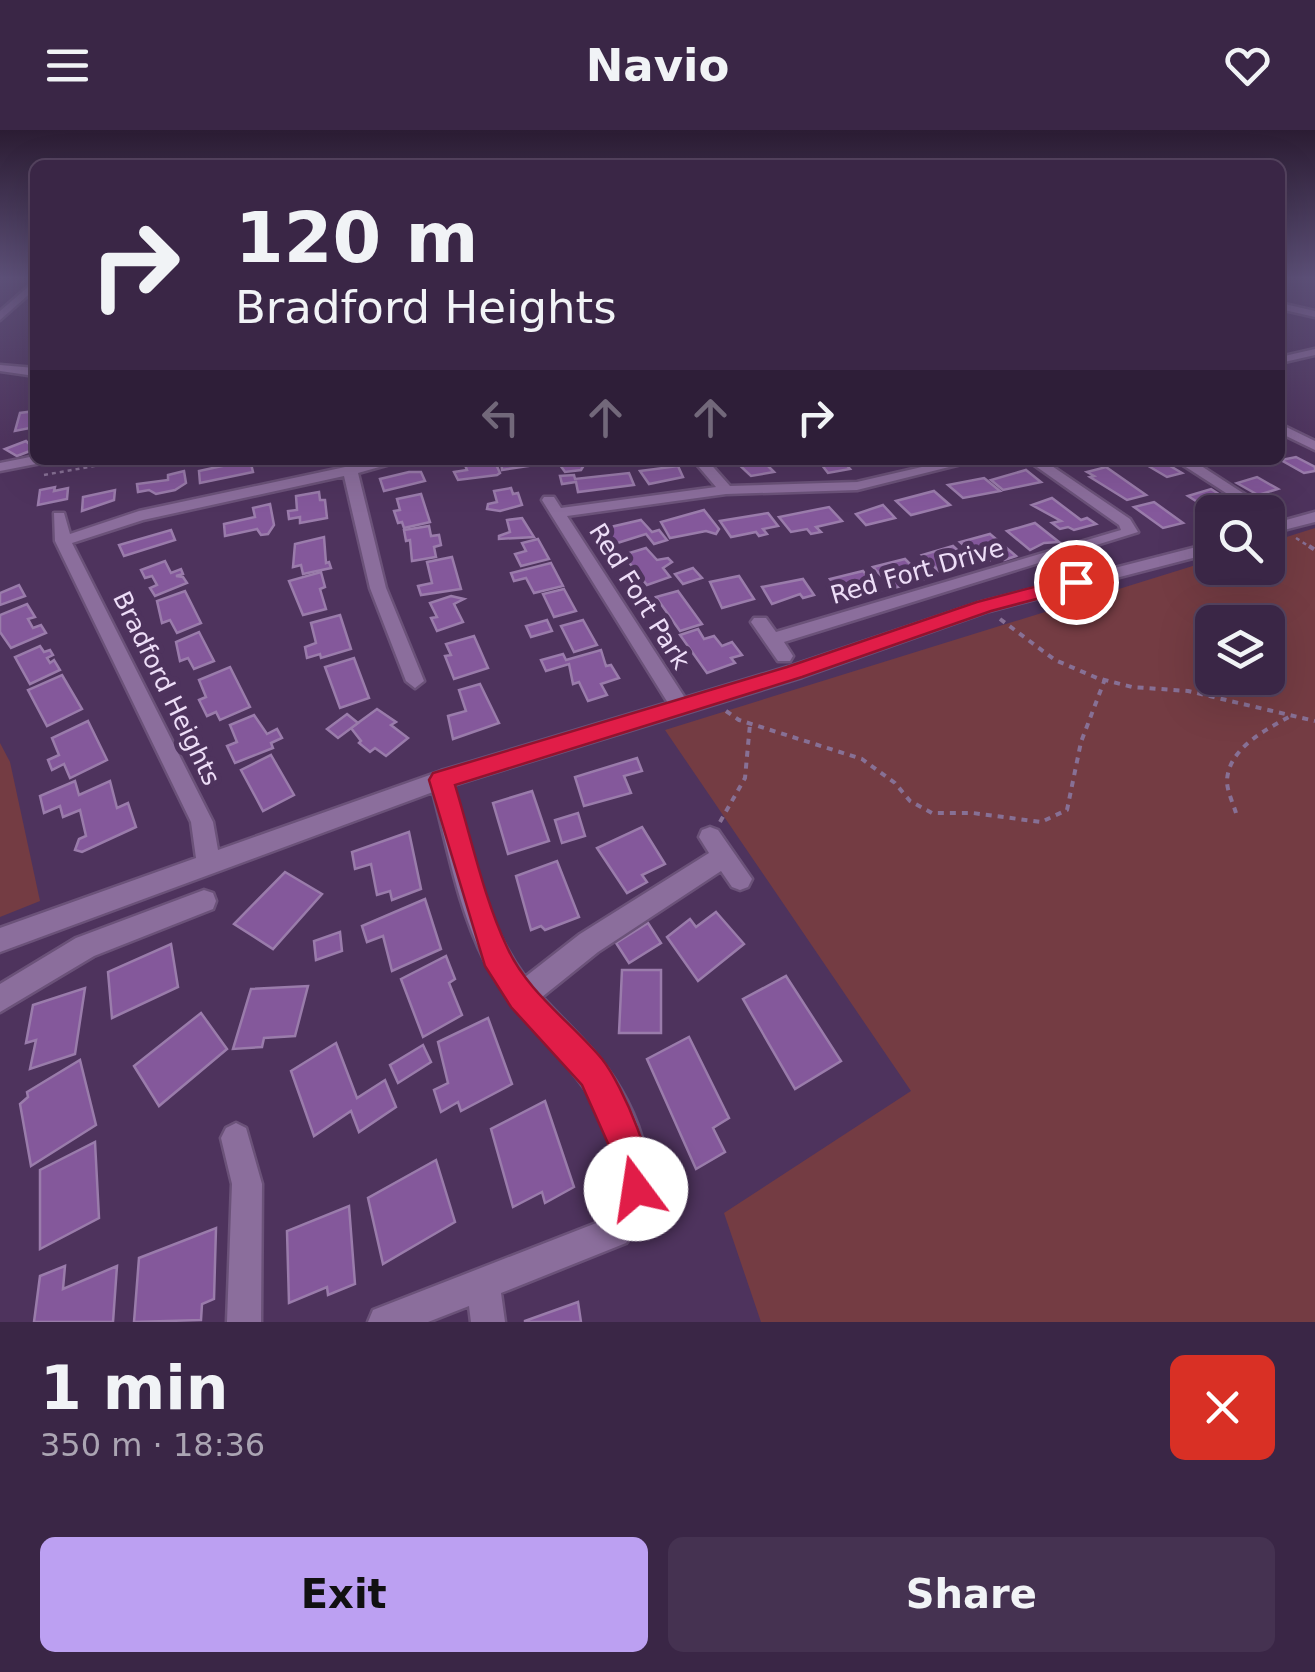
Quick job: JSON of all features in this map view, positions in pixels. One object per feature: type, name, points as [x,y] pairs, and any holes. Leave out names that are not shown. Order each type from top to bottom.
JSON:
[{"type":"street","points":[[1285,359],[1315,352]]},
{"type":"street","points":[[0,368],[30,372]]},
{"type":"street","points":[[0,378],[15,370]]},
{"type":"street","points":[[1285,430],[1312,441]]},
{"type":"street","points":[[0,468],[30,461]]},
{"type":"street","points":[[63,541],[152,513],[371,465]]},
{"type":"street","points":[[704,465],[726,490]]},
{"type":"street","points":[[885,465],[900,476]]},
{"type":"street","name":"Red Fort Park","points":[[680,706],[554,507],[726,490],[852,486],[948,465]]},
{"type":"street","name":"Red Fort Drive","points":[[772,638],[1130,532],[1121,519],[1041,465]]},
{"type":"street","points":[[1189,465],[1231,495]]},
{"type":"street","points":[[350,469],[378,588],[416,681]]},
{"type":"street","name":"Bradford Heights","points":[[60,516],[63,541],[202,822],[209,864]]},
{"type":"street","points":[[1285,525],[1315,516]]},
{"type":"street","points":[[0,940],[441,780],[984,607],[1195,552]]},
{"type":"street","points":[[760,622],[784,656]]},
{"type":"street","points":[[385,1322],[614,1232],[627,1221],[636,1198],[632,1164],[604,1092],[593,1073],[522,996],[488,942],[441,780]]},
{"type":"street","points":[[522,996],[717,846],[740,879]]},
{"type":"street","points":[[0,999],[85,947],[204,901]]},
{"type":"street","points":[[236,1138],[248,1184],[244,1322]]},
{"type":"street","points":[[484,1286],[488,1322]]},
{"type":"path","points":[[36,476],[99,465]]},
{"type":"path","points":[[984,607],[1027,634],[1055,660],[1105,679],[1144,689],[1196,693],[1227,704],[1250,704],[1289,717],[1315,720]]},
{"type":"path","points":[[713,696],[729,714],[750,724],[862,759],[895,783],[910,801],[932,814],[973,813],[1041,822],[1067,810],[1081,742],[1105,679]]},
{"type":"path","points":[[1236,813],[1228,781],[1239,755],[1253,735],[1289,717]]},
{"type":"path","points":[[717,846],[745,778],[750,724]]},
{"type":"shaded area","points":[[1315,528],[1315,1322],[761,1322],[724,1213],[911,1091],[665,730],[1195,565],[1195,585],[1285,585],[1285,538]]},
{"type":"shaded area","points":[[0,743],[10,762],[40,901],[0,917]]},
{"type":"building","points":[[30,412],[30,428],[15,431],[20,413]]},
{"type":"building","points":[[26,441],[30,445],[30,451],[17,456],[5,449]]},
{"type":"building","points":[[1296,457],[1315,467],[1315,471],[1304,473],[1285,459]]},
{"type":"building","points":[[251,465],[253,472],[200,483],[199,471]]},
{"type":"building","points":[[465,465],[496,465],[500,473],[458,480],[454,472],[467,470]]},
{"type":"building","points":[[502,465],[535,465],[502,470]]},
{"type":"building","points":[[560,465],[584,465],[581,470],[565,472]]},
{"type":"building","points":[[739,465],[767,465],[774,472],[751,476]]},
{"type":"building","points":[[822,465],[846,465],[850,469],[828,473]]},
{"type":"building","points":[[1147,465],[1168,465],[1182,473],[1167,477]]},
{"type":"building","points":[[678,466],[683,477],[649,484],[640,471]]},
{"type":"building","points":[[1106,467],[1146,495],[1127,500],[1087,472]]},
{"type":"building","points":[[1026,470],[1041,482],[1003,490],[991,480]]},
{"type":"building","points":[[184,471],[186,483],[175,490],[138,492],[137,484],[168,480],[168,475]]},
{"type":"building","points":[[421,472],[425,481],[384,491],[380,479]]},
{"type":"building","points":[[629,473],[634,485],[578,492],[576,482],[562,484],[560,476],[574,475],[575,479]]},
{"type":"building","points":[[1257,477],[1278,489],[1258,495],[1237,483]]},
{"type":"building","points":[[984,478],[1000,491],[963,498],[948,485]]},
{"type":"building","points":[[55,487],[54,491],[68,488],[67,499],[38,505],[40,490]]},
{"type":"building","points":[[511,488],[513,494],[518,493],[522,505],[500,511],[487,509],[488,504],[497,502],[494,491]]},
{"type":"building","points":[[1211,489],[1220,495],[1195,495],[1195,500],[1188,496]]},
{"type":"building","points":[[115,490],[114,500],[82,511],[83,497]]},
{"type":"building","points":[[934,491],[950,505],[911,515],[896,501]]},
{"type":"building","points":[[319,492],[320,500],[325,500],[327,518],[300,523],[300,517],[289,519],[288,511],[297,510],[296,496]]},
{"type":"building","points":[[421,494],[430,522],[404,528],[394,511],[400,510],[397,499]]},
{"type":"building","points":[[1052,498],[1081,520],[1087,518],[1096,524],[1060,529],[1052,523],[1061,521],[1032,505]]},
{"type":"building","points":[[1154,502],[1183,523],[1163,528],[1134,507]]},
{"type":"building","points":[[270,504],[274,525],[268,534],[261,535],[257,529],[225,536],[224,524],[255,517],[253,508]]},
{"type":"building","points":[[883,505],[895,518],[866,525],[856,514]]},
{"type":"building","points":[[829,507],[842,521],[816,527],[821,532],[811,534],[807,529],[791,532],[779,517]]},
{"type":"building","points":[[704,510],[719,529],[716,534],[706,531],[670,538],[661,522]]},
{"type":"building","points":[[768,513],[778,526],[763,529],[767,534],[759,536],[756,532],[731,537],[720,521]]},
{"type":"building","points":[[522,518],[534,537],[499,539],[510,532],[507,520]]},
{"type":"building","points":[[641,520],[652,532],[659,530],[667,540],[654,544],[646,534],[611,545],[602,529]]},
{"type":"building","points":[[1035,523],[1059,542],[1044,543],[1030,550],[1007,531]]},
{"type":"building","points":[[429,526],[431,536],[439,535],[441,545],[434,547],[436,557],[412,561],[410,540],[406,541],[404,530]]},
{"type":"building","points":[[171,530],[175,540],[124,556],[119,545]]},
{"type":"building","points":[[990,534],[1016,556],[1004,560],[999,556],[984,563],[960,542]]},
{"type":"building","points":[[324,537],[326,563],[331,568],[303,574],[301,565],[293,567],[295,544]]},
{"type":"building","points":[[538,539],[549,559],[521,566],[515,554],[526,551],[522,543]]},
{"type":"building","points":[[953,546],[971,563],[940,572],[922,555]]},
{"type":"building","points":[[646,548],[657,560],[668,558],[672,562],[663,568],[670,577],[647,585],[623,555]]},
{"type":"building","points":[[452,557],[461,589],[421,595],[418,586],[432,583],[427,562]]},
{"type":"building","points":[[905,559],[925,579],[903,581],[906,585],[893,588],[873,567]]},
{"type":"building","points":[[165,561],[171,573],[181,569],[183,574],[176,576],[187,583],[155,596],[150,588],[157,585],[152,576],[145,578],[141,570]]},
{"type":"building","points":[[551,563],[563,586],[534,593],[526,578],[514,581],[511,573]]},
{"type":"building","points":[[693,568],[702,578],[683,584],[675,574]]},
{"type":"building","points":[[863,571],[880,591],[846,599],[830,579]]},
{"type":"building","points":[[321,572],[325,587],[320,589],[326,609],[303,615],[289,581]]},
{"type":"building","points":[[739,576],[754,599],[722,608],[710,582]]},
{"type":"building","points":[[803,579],[814,595],[803,598],[800,594],[772,604],[762,587]]},
{"type":"building","points":[[19,585],[25,596],[0,605],[0,593]]},
{"type":"building","points":[[564,589],[576,611],[554,617],[543,594]]},
{"type":"building","points":[[185,591],[201,623],[177,633],[170,620],[162,623],[157,601]]},
{"type":"building","points":[[678,591],[702,624],[680,631],[656,597]]},
{"type":"building","points":[[451,596],[464,599],[454,604],[463,622],[437,631],[431,618],[437,617],[430,603]]},
{"type":"building","points":[[27,604],[35,617],[28,619],[33,628],[41,625],[46,633],[11,648],[0,632],[0,615]]},
{"type":"building","points":[[340,615],[351,649],[307,658],[305,647],[316,643],[311,623]]},
{"type":"building","points":[[547,620],[552,631],[531,637],[526,626]]},
{"type":"building","points":[[583,620],[597,645],[574,652],[561,626]]},
{"type":"building","points":[[698,629],[704,639],[714,636],[722,646],[732,642],[742,655],[731,658],[735,663],[707,673],[680,635]]},
{"type":"building","points":[[199,632],[214,661],[194,669],[188,658],[180,661],[176,642]]},
{"type":"building","points":[[474,636],[488,668],[454,679],[445,656],[451,655],[446,644]]},
{"type":"building","points":[[40,646],[44,652],[50,650],[53,655],[47,658],[50,663],[54,660],[60,670],[30,684],[15,657]]},
{"type":"building","points":[[601,650],[606,666],[611,665],[619,678],[601,684],[607,695],[588,701],[579,682],[573,684],[569,664],[546,671],[541,660],[563,654],[566,660]]},
{"type":"building","points":[[354,658],[369,698],[340,708],[325,667]]},
{"type":"building","points":[[230,667],[250,707],[220,720],[216,712],[207,716],[199,700],[206,697],[199,680]]},
{"type":"building","points":[[62,675],[82,709],[47,726],[28,690]]},
{"type":"building","points":[[480,684],[499,723],[453,739],[448,716],[466,711],[459,690]]},
{"type":"building","points":[[377,709],[396,722],[391,725],[408,738],[386,756],[375,748],[370,752],[359,743],[351,728]]},
{"type":"building","points":[[347,714],[358,723],[338,738],[327,729]]},
{"type":"building","points":[[254,715],[267,734],[277,729],[282,738],[271,743],[273,748],[235,763],[227,746],[237,742],[230,725]]},
{"type":"building","points":[[88,721],[107,760],[70,778],[64,764],[52,770],[48,760],[59,755],[52,738]]},
{"type":"building","points":[[271,755],[294,795],[263,811],[241,770]]},
{"type":"building","points":[[637,758],[642,771],[624,776],[631,793],[584,806],[575,777]]},
{"type":"building","points":[[75,781],[79,795],[110,781],[117,808],[128,803],[136,827],[82,852],[75,850],[79,839],[86,836],[80,810],[63,817],[60,806],[44,813],[40,796]]},
{"type":"building","points":[[532,791],[549,841],[508,854],[493,803]]},
{"type":"building","points":[[578,813],[585,836],[562,843],[555,820]]},
{"type":"building","points":[[642,827],[665,864],[642,875],[647,882],[627,893],[597,848]]},
{"type":"building","points":[[409,832],[421,889],[392,900],[390,891],[377,895],[371,864],[355,869],[352,852]]},
{"type":"building","points":[[557,861],[579,917],[545,930],[541,926],[531,930],[516,876]]},
{"type":"building","points":[[285,872],[322,894],[273,949],[234,924]]},
{"type":"building","points":[[425,899],[441,949],[392,971],[383,936],[367,942],[362,926]]},
{"type":"building","points":[[716,912],[744,944],[698,981],[667,937],[690,919],[696,927]]},
{"type":"building","points":[[648,923],[661,943],[629,963],[616,943]]},
{"type":"building","points":[[340,932],[342,951],[316,960],[314,941]]},
{"type":"building","points":[[171,944],[178,987],[112,1018],[108,972]]},
{"type":"building","points":[[446,956],[455,979],[449,983],[462,1015],[423,1037],[401,979]]},
{"type":"building","points":[[622,970],[661,970],[661,1033],[619,1033]]},
{"type":"building","points":[[786,976],[841,1061],[795,1089],[743,999]]},
{"type":"building","points":[[308,986],[295,1036],[264,1038],[262,1047],[233,1049],[251,989]]},
{"type":"building","points":[[85,988],[75,1054],[30,1069],[36,1040],[26,1043],[33,1005]]},
{"type":"building","points":[[201,1013],[227,1049],[159,1106],[134,1066]]},
{"type":"building","points":[[488,1018],[512,1084],[461,1111],[458,1102],[441,1112],[434,1090],[448,1083],[438,1042]]},
{"type":"building","points":[[689,1037],[729,1118],[713,1128],[725,1152],[696,1169],[647,1059]]},
{"type":"building","points":[[336,1043],[357,1098],[385,1080],[396,1107],[359,1132],[351,1111],[314,1136],[291,1071]]},
{"type":"building","points":[[423,1045],[431,1062],[398,1083],[390,1065]]},
{"type":"building","points":[[80,1060],[96,1125],[31,1166],[20,1104],[28,1097],[27,1092]]},
{"type":"building","points":[[545,1101],[574,1187],[545,1203],[542,1192],[513,1207],[491,1129]]},
{"type":"building","points":[[95,1142],[99,1218],[40,1249],[40,1170]]},
{"type":"building","points":[[436,1160],[455,1222],[383,1264],[368,1198]]},
{"type":"building","points":[[349,1206],[355,1284],[328,1295],[327,1287],[289,1303],[287,1231]]},
{"type":"building","points":[[216,1228],[214,1299],[202,1304],[201,1320],[134,1322],[139,1258]]},
{"type":"building","points":[[65,1266],[63,1289],[117,1266],[113,1322],[34,1322],[40,1276]]},
{"type":"building","points":[[578,1302],[581,1322],[525,1322],[525,1321]]},
{"type":"route","points":[[636,1189],[627,1147],[593,1073],[522,996],[495,956],[441,780],[795,672],[984,607],[1076,582]]}]
